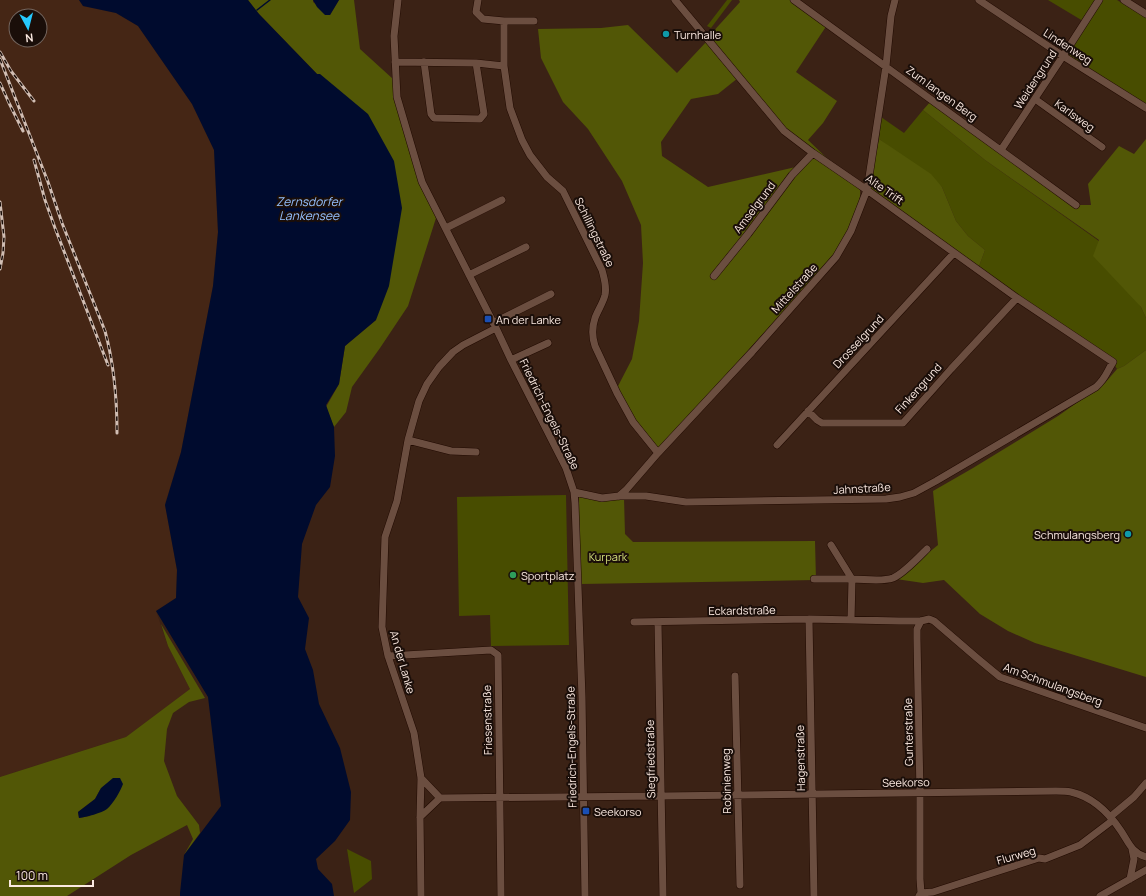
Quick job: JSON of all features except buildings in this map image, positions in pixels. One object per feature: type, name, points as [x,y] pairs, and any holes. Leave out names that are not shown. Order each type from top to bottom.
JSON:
[{"type":"street","name":"Friedrich-Engels-Straße","points":[[398,0],[394,36],[397,97],[422,182],[566,468],[574,492],[579,616],[585,896]]},
{"type":"street","points":[[478,0],[476,12],[483,19],[534,21]]},
{"type":"street","name":"Alte Trift","points":[[675,0],[784,130],[813,153],[1017,298],[1113,362]]},
{"type":"street","name":"Zum langen Berg","points":[[794,0],[1076,205]]},
{"type":"street","name":"Mittelstraße","points":[[619,496],[752,352],[836,257],[851,231],[867,190],[886,66],[891,16],[895,0]]},
{"type":"street","name":"Lindenweg","points":[[979,0],[1146,108]]},
{"type":"street","name":"Weidengrund","points":[[1001,150],[1064,56],[1099,0]]},
{"type":"street","points":[[1124,0],[1146,14]]},
{"type":"street","name":"Schillingstraße","points":[[504,21],[504,66],[510,108],[522,140],[530,155],[547,177],[563,191],[602,270],[605,281],[605,293],[595,318],[593,340],[617,393],[634,422],[658,453]]},
{"type":"street","points":[[395,62],[476,63],[504,66]]},
{"type":"street","points":[[424,62],[431,114],[434,118],[480,119],[484,114],[476,63]]},
{"type":"street","name":"Karlsweg","points":[[1035,99],[1102,147]]},
{"type":"street","name":"Amselgrund","points":[[714,276],[748,234],[792,175],[813,153]]},
{"type":"street","points":[[446,228],[502,200]]},
{"type":"street","points":[[469,275],[526,247]]},
{"type":"street","name":"Drosselgrund","points":[[777,445],[954,252]]},
{"type":"street","name":"An der Lanke","points":[[421,896],[421,778],[414,733],[388,656],[382,627],[385,537],[397,501],[408,440],[419,401],[427,384],[439,367],[453,352],[494,325],[551,294]]},
{"type":"street","name":"Finkengrund","points":[[808,412],[822,423],[903,423],[1017,298]]},
{"type":"street","points":[[511,360],[548,343]]},
{"type":"street","name":"Jahnstraße","points":[[619,496],[646,496],[686,502],[886,500],[900,497],[914,492],[952,472],[1096,387],[1103,381],[1113,362]]},
{"type":"street","points":[[408,440],[451,451],[476,452]]},
{"type":"street","points":[[574,492],[602,498],[619,496]]},
{"type":"street","points":[[831,545],[852,579],[851,620]]},
{"type":"street","points":[[814,579],[877,580],[893,578],[901,573],[927,549]]},
{"type":"street","name":"Eckardstraße","points":[[634,622],[809,619],[899,621]]},
{"type":"street","name":"Hagenstraße","points":[[809,619],[814,896]]},
{"type":"street","name":"Am Schmulangsberg","points":[[899,621],[929,619],[934,621],[1000,677],[1146,728]]},
{"type":"street","name":"Gunterstraße","points":[[920,894],[917,639],[921,620]]},
{"type":"street","name":"Siegfriedstraße","points":[[658,622],[663,896]]},
{"type":"street","name":"Friesenstraße","points":[[388,656],[491,650],[498,655],[501,896]]},
{"type":"street","name":"Robinienweg","points":[[735,676],[740,885]]},
{"type":"street","points":[[420,817],[440,798],[421,778]]},
{"type":"street","name":"Flurweg","points":[[920,894],[933,892],[1039,858],[1044,859],[1080,845],[1112,818],[1146,783]]},
{"type":"street","name":"Seekorso","points":[[440,798],[1071,792],[1085,797],[1098,805],[1112,818],[1132,849],[1146,857]]},
{"type":"street","points":[[1130,879],[1134,859],[1132,849]]},
{"type":"street","points":[[1100,896],[1146,870]]},
{"type":"shaded area","points":[[0,0],[79,0],[83,6],[116,13],[138,26],[192,104],[214,150],[218,232],[213,286],[181,452],[165,504],[177,570],[176,598],[156,611],[168,646],[190,689],[126,737],[0,777]]},
{"type":"shaded area","points":[[727,0],[732,0],[711,28],[707,26]]},
{"type":"shaded area","points":[[1048,0],[1097,0],[1083,21]]},
{"type":"shaded area","points":[[1101,0],[1117,0],[1146,18],[1146,105],[1066,56]]},
{"type":"shaded area","points":[[923,110],[985,160],[1099,241],[1141,307],[1146,318],[1146,350],[1124,366],[1117,369],[1113,362],[978,269],[985,250],[968,236],[956,221],[942,187],[879,139],[881,117],[904,133]]},
{"type":"shaded area","name":"Sportplatz","points":[[566,495],[569,645],[491,646],[490,615],[459,616],[457,497]]},
{"type":"shaded area","points":[[347,849],[371,861],[372,879],[354,893]]},
{"type":"green space","points":[[248,0],[313,0],[313,2],[330,15],[339,0],[354,0],[360,49],[393,79],[436,218],[408,306],[352,387],[346,412],[334,427],[326,407],[339,384],[345,346],[376,320],[317,74],[259,14]]},
{"type":"green space","points":[[739,0],[792,0],[827,25],[796,72],[837,101],[823,123],[808,140],[860,190],[860,197],[851,223],[834,255],[658,450],[635,421],[617,388],[632,359],[639,321],[643,263],[641,225],[622,181],[588,129],[563,102],[541,58],[538,29],[601,28],[628,25],[677,73],[708,40],[710,35],[740,2]],"holes":[[[738,78],[783,132],[811,153],[800,166],[708,187],[662,156],[661,142],[691,99],[718,94]]]},
{"type":"green space","points":[[931,101],[1076,205],[1091,205],[1088,184],[1119,146],[1134,154],[1146,139],[1146,318],[1141,307],[1093,256],[1099,240],[985,160],[923,110]]},
{"type":"green space","points":[[879,139],[931,174],[942,187],[956,221],[968,236],[985,250],[978,269],[869,187]]},
{"type":"green space","points":[[1146,350],[1146,677],[1035,643],[1008,631],[980,614],[944,580],[923,583],[896,579],[938,545],[933,491],[1058,416],[1105,383],[1117,369],[1124,366]]},
{"type":"green space","name":"Kurpark","points":[[579,496],[624,498],[625,534],[633,542],[815,541],[816,580],[580,584]]},
{"type":"green space","points":[[161,624],[205,698],[189,702],[173,713],[167,729],[164,761],[177,796],[199,825],[200,833],[184,855],[193,839],[187,825],[131,855],[67,896],[0,896],[0,777],[126,737],[190,689],[168,646]],"holes":[[[101,788],[90,816],[79,818],[78,812],[95,799]]]},
{"type":"water","name":"Zernsdorfer Lankensee","points":[[79,0],[248,0],[259,14],[317,74],[320,74],[368,114],[394,161],[402,208],[389,286],[376,320],[345,346],[339,384],[326,405],[334,427],[335,456],[330,487],[316,505],[302,544],[298,597],[309,618],[305,649],[313,670],[319,704],[340,748],[351,792],[350,820],[335,841],[316,859],[318,869],[332,884],[334,896],[180,896],[184,855],[221,806],[208,697],[156,611],[176,598],[177,570],[165,505],[181,452],[213,286],[218,232],[214,150],[192,104],[138,26],[116,13],[83,6]]},
{"type":"water","points":[[313,0],[339,0],[330,15],[325,15],[317,7]]},
{"type":"water","points":[[113,778],[120,778],[123,784],[109,807],[90,816],[79,818],[78,812],[95,799],[101,788]]},
{"type":"waterway","points":[[257,10],[270,0]]},
{"type":"railway","points":[[0,52],[11,71],[34,101]]},
{"type":"railway","points":[[0,59],[48,182],[62,223],[105,331],[111,356],[114,381],[117,433]]},
{"type":"railway","points":[[0,83],[23,131]]},
{"type":"railway","points":[[34,160],[45,200],[55,228],[108,365]]},
{"type":"railway","points":[[0,202],[4,237],[0,269]]},
{"type":"place","name":"Turnhalle","points":[[666,34]]},
{"type":"place","name":"An der Lanke","points":[[488,319]]},
{"type":"place","name":"Schmulangsberg","points":[[1128,534]]},
{"type":"place","name":"Sportplatz","points":[[513,575]]},
{"type":"place","name":"Seekorso","points":[[586,811]]}]
